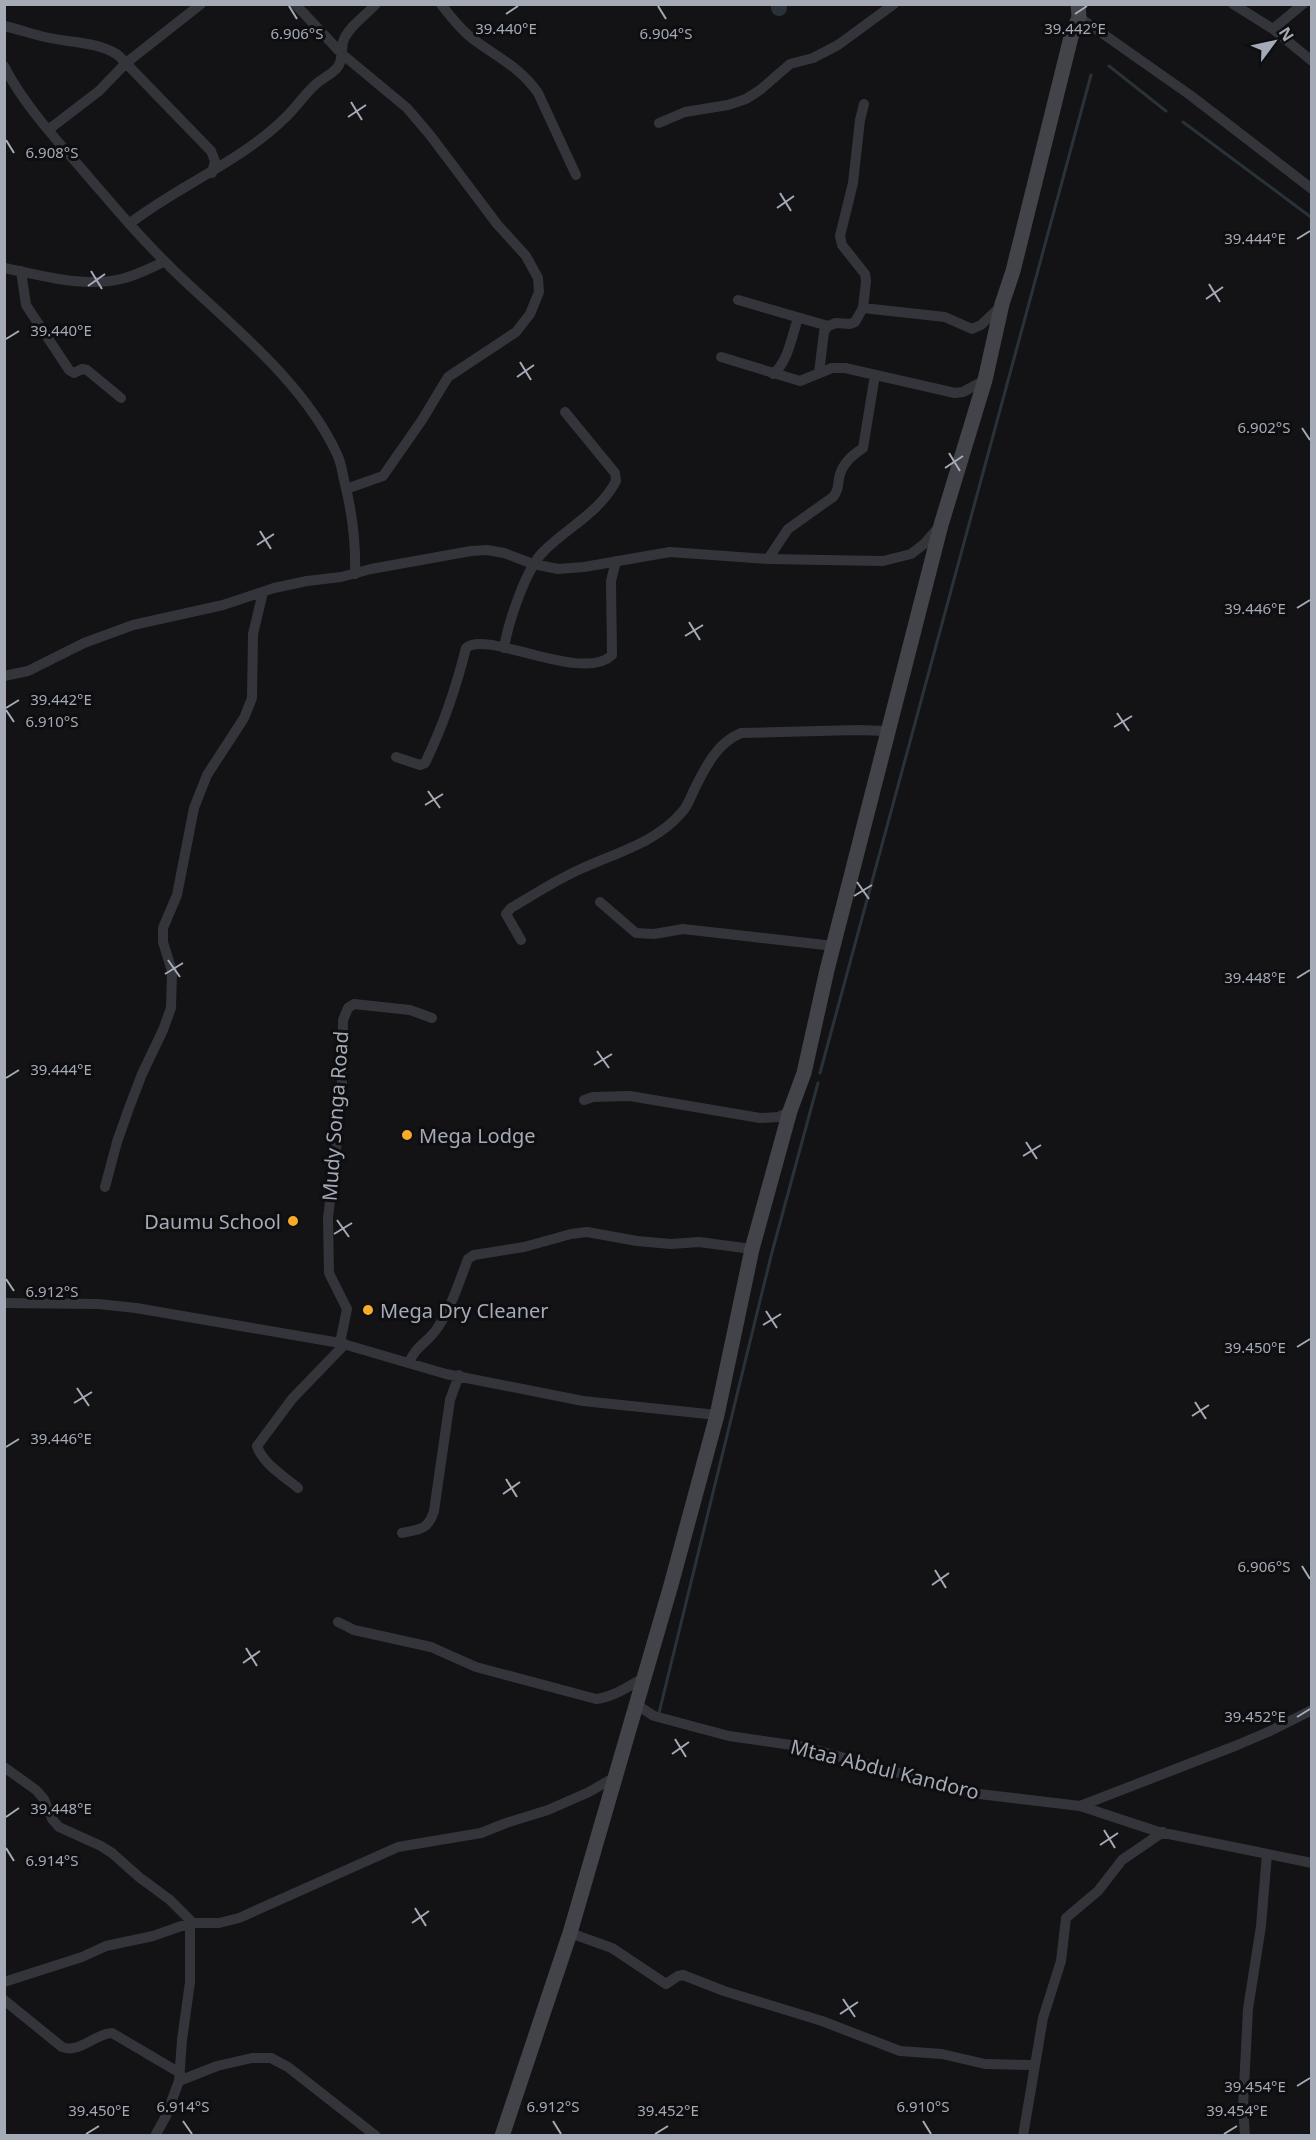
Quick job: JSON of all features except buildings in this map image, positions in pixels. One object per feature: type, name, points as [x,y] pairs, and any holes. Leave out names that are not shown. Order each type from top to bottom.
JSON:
[{"type":"main road","points":[[505,2134],[570,1933],[645,1677],[717,1415],[752,1249],[790,1111],[804,1072],[941,525],[985,380],[1002,304],[1013,271],[1078,11]]},
{"type":"street","points":[[48,130],[99,91],[126,63],[201,4]]},
{"type":"street","points":[[295,4],[329,42],[407,108],[497,224],[526,256],[538,278],[539,292],[530,314],[516,332],[448,377],[422,420],[383,476],[346,489]]},
{"type":"street","points":[[129,224],[178,191],[245,151],[286,117],[315,85],[336,69],[344,41],[352,28],[376,4]]},
{"type":"street","points":[[441,4],[471,37],[511,64],[531,84],[576,175]]},
{"type":"street","points":[[659,123],[685,112],[728,105],[746,99],[790,64],[813,58],[838,45],[894,4]]},
{"type":"street","points":[[1233,4],[1273,29],[1311,61]]},
{"type":"street","points":[[1273,29],[1303,4]]},
{"type":"street","points":[[1078,11],[1311,189]]},
{"type":"street","points":[[4,26],[46,38],[91,44],[108,49],[126,63],[211,151],[215,161],[212,172]]},
{"type":"street","points":[[329,42],[344,41]]},
{"type":"street","points":[[4,66],[48,130],[129,224],[164,262],[243,335],[297,393],[320,424],[338,455],[356,547],[356,574]]},
{"type":"street","points":[[738,300],[828,326],[855,322],[863,308],[866,281],[864,274],[842,245],[840,236],[853,183],[864,104]]},
{"type":"street","points":[[4,268],[69,281],[114,280],[142,272],[164,262]]},
{"type":"street","points":[[21,271],[26,305],[69,370],[74,373],[82,369],[87,370],[121,398]]},
{"type":"street","points":[[863,308],[945,317],[972,329],[981,325],[1002,304]]},
{"type":"street","points":[[773,374],[779,370],[785,358],[798,318]]},
{"type":"street","points":[[819,373],[824,332],[828,326]]},
{"type":"street","points":[[721,357],[800,381],[832,369],[845,368],[955,393],[963,392],[985,380]]},
{"type":"street","points":[[768,559],[788,529],[832,497],[837,491],[839,476],[848,458],[863,448],[875,375]]},
{"type":"street","points":[[504,648],[506,634],[533,564],[544,551],[600,505],[616,481],[615,473],[565,412]]},
{"type":"street","points":[[5,676],[28,671],[84,643],[123,628],[223,605],[307,581],[487,550],[558,569],[571,569],[670,552],[768,559],[884,561],[911,554],[924,544],[941,525]]},
{"type":"street","points":[[356,547],[371,569]]},
{"type":"street","points":[[396,757],[420,765],[425,763],[440,734],[466,648],[475,644],[581,663],[608,659],[612,655],[611,581],[616,561]]},
{"type":"street","points":[[105,1188],[129,1108],[171,1008],[172,971],[163,942],[164,928],[177,895],[194,808],[207,775],[244,718],[252,698],[253,634],[263,592]]},
{"type":"street","points":[[521,940],[506,914],[511,908],[582,868],[629,850],[672,824],[684,810],[705,767],[719,748],[733,736],[741,733],[889,731]]},
{"type":"street","points":[[600,902],[636,933],[654,934],[683,929],[834,946]]},
{"type":"street","name":"Mudy Songa Road","points":[[343,1344],[347,1309],[329,1273],[328,1218],[342,1083],[343,1020],[348,1008],[354,1004],[410,1010],[432,1018]]},
{"type":"street","points":[[584,1100],[593,1097],[630,1096],[760,1118],[779,1117],[790,1111]]},
{"type":"street","points":[[410,1363],[416,1348],[437,1330],[450,1305],[468,1259],[474,1255],[524,1247],[587,1232],[637,1241],[671,1244],[699,1242],[752,1249]]},
{"type":"street","points":[[4,1303],[98,1304],[136,1308],[343,1344],[446,1374],[583,1401],[717,1415]]},
{"type":"street","points":[[298,1488],[266,1461],[257,1446],[292,1399],[343,1344]]},
{"type":"street","points":[[402,1533],[423,1528],[431,1521],[450,1400],[459,1375]]},
{"type":"street","points":[[338,1622],[354,1630],[431,1647],[476,1667],[596,1699],[606,1698],[645,1677]]},
{"type":"street","name":"Mtaa Abdul Kandoro","points":[[637,1705],[654,1716],[729,1736],[805,1747],[971,1793],[1080,1806],[1163,1832],[1311,1863]]},
{"type":"street","points":[[1080,1806],[1235,1746],[1311,1710]]},
{"type":"street","points":[[4,1767],[36,1790],[44,1799],[52,1819],[59,1827],[112,1853],[185,1913],[190,1923],[190,1982],[179,2077],[166,2116],[155,2136]]},
{"type":"street","points":[[4,1982],[82,1957],[106,1946],[153,1936],[190,1923],[219,1923],[239,1918],[398,1847],[482,1833],[548,1810],[589,1792],[615,1777]]},
{"type":"street","points":[[1023,2136],[1043,2018],[1061,1961],[1066,1918],[1098,1891],[1122,1860],[1163,1832]]},
{"type":"street","points":[[1245,2136],[1243,2107],[1248,2009],[1261,1926],[1267,1854]]},
{"type":"street","points":[[570,1933],[612,1948],[666,1984],[683,1975],[724,1991],[822,2021],[900,2051],[942,2054],[985,2064],[1034,2065]]},
{"type":"street","points":[[4,2000],[62,2047],[75,2048],[112,2032],[179,2077]]},
{"type":"street","points":[[179,2077],[252,2058],[271,2058],[288,2067],[376,2136]]},
{"type":"waterway","points":[[1109,66],[1166,111]]},
{"type":"waterway","points":[[820,1073],[1091,75]]},
{"type":"waterway","points":[[1183,122],[1312,218]]},
{"type":"waterway","points":[[659,1713],[771,1256],[818,1083]]},
{"type":"place","name":"Mega Lodge","points":[[407,1135]]},
{"type":"place","name":"Daumu School","points":[[293,1221]]},
{"type":"place","name":"Mega Dry Cleaner","points":[[368,1310]]}]
